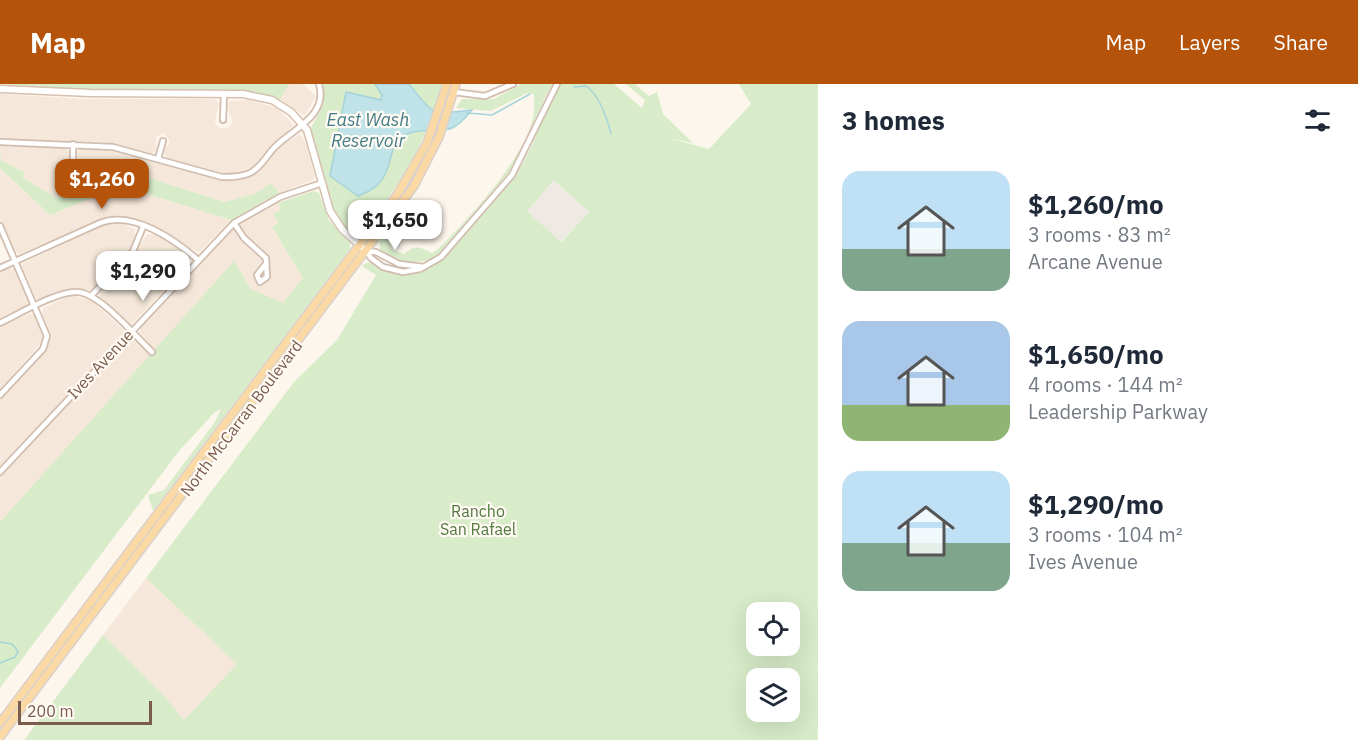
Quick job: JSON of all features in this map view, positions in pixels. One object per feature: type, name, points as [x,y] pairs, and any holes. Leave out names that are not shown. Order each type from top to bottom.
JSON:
[{"type":"main road","points":[[450,107],[447,86],[455,88]]},
{"type":"main road","name":"North McCarran Boulevard","points":[[0,723],[359,245],[413,169],[433,130],[447,86]]},
{"type":"main road","name":"North McCarran Boulevard","points":[[0,737],[366,251],[423,170],[450,107],[455,88]]},
{"type":"main road","points":[[200,456],[208,461]]},
{"type":"main road","points":[[6,715],[13,721]]},
{"type":"street","points":[[0,142],[113,147],[222,177],[237,177],[255,169],[276,146],[303,124],[320,103],[319,84]]},
{"type":"street","points":[[455,88],[484,96],[513,84]]},
{"type":"street","points":[[0,89],[90,93],[251,94],[268,99],[287,109],[303,124],[312,143],[333,218],[366,251],[376,252],[399,264],[424,267],[447,252],[507,183],[522,159],[557,84]]},
{"type":"street","points":[[223,120],[224,94]]},
{"type":"street","points":[[158,159],[163,141]]},
{"type":"street","points":[[73,165],[74,144]]},
{"type":"street","name":"Ives Avenue","points":[[0,472],[234,223],[280,197],[322,183]]},
{"type":"street","points":[[0,268],[106,221],[122,220],[170,236],[198,261]]},
{"type":"street","points":[[234,223],[244,238],[264,255],[265,265]]},
{"type":"street","points":[[0,226],[46,332],[45,345],[0,395]]},
{"type":"street","points":[[91,296],[133,250],[143,227]]},
{"type":"street","points":[[0,322],[72,292],[91,296],[152,352]]},
{"type":"shaded area","points":[[289,84],[303,84],[316,96],[305,116],[280,99]]},
{"type":"shaded area","points":[[0,94],[84,99],[215,99],[219,103],[215,122],[218,127],[224,129],[233,122],[228,110],[229,101],[249,100],[277,108],[294,125],[253,167],[228,174],[166,158],[164,151],[170,141],[163,133],[156,137],[157,150],[151,154],[105,142],[0,139]]},
{"type":"shaded area","points":[[300,134],[306,144],[315,177],[313,180],[279,193],[271,184],[257,193],[225,202],[117,168],[100,170],[89,185],[57,198],[23,178],[24,172],[1,160],[0,145],[65,147],[70,154],[66,168],[75,172],[81,168],[77,154],[79,149],[106,149],[234,181],[257,172],[282,145]]},
{"type":"shaded area","points":[[0,168],[50,215],[111,190],[131,189],[231,220],[198,253],[163,230],[113,216],[19,254],[15,251],[0,218]]},
{"type":"shaded area","points":[[554,180],[589,212],[560,242],[527,211]]},
{"type":"shaded area","points":[[277,202],[281,210],[279,223],[272,228],[303,278],[283,304],[251,289],[234,261],[155,351],[139,334],[141,325],[231,229]]},
{"type":"shaded area","points":[[120,223],[135,229],[135,242],[92,290],[67,290],[43,300],[36,298],[22,267],[23,263],[106,224]]},
{"type":"shaded area","points":[[147,234],[154,234],[172,242],[191,262],[131,325],[100,298],[99,294],[133,256]]},
{"type":"shaded area","points":[[8,268],[15,269],[29,304],[0,319],[0,271]]},
{"type":"shaded area","points":[[71,295],[92,301],[123,329],[124,334],[0,467],[0,400],[47,348],[50,333],[42,313],[43,308]]},
{"type":"shaded area","points":[[29,314],[36,315],[43,333],[42,342],[0,390],[0,326]]},
{"type":"shaded area","points":[[127,340],[134,340],[151,356],[0,522],[0,477]]},
{"type":"shaded area","points":[[146,578],[237,664],[184,721],[161,692],[103,635]]},
{"type":"green space","points":[[0,84],[289,84],[280,100],[246,90],[93,90]]},
{"type":"green space","points":[[324,84],[442,84],[431,119],[417,151],[369,226],[357,236],[337,216],[330,203],[310,130],[323,105]]},
{"type":"green space","points":[[521,84],[552,84],[509,172],[441,252],[429,260],[412,263],[394,260],[381,252],[379,242],[394,223],[391,249],[404,254],[418,247],[432,253],[451,236],[484,199],[517,155],[528,133],[534,112],[533,94],[527,93],[491,111],[456,108],[462,99],[494,99]]},
{"type":"green space","name":"Rancho San Rafael","points":[[560,84],[614,84],[642,108],[645,100],[626,84],[635,84],[649,96],[657,92],[663,114],[693,143],[669,138],[709,149],[751,104],[739,84],[818,84],[818,740],[24,740],[103,635],[161,692],[184,720],[237,664],[146,578],[294,382],[337,340],[376,275],[362,266],[374,261],[392,269],[407,272],[421,271],[445,257],[508,186],[528,153]],"holes":[[[554,180],[589,212],[561,242],[527,211]]]},
{"type":"green space","points":[[0,146],[1,160],[24,172],[23,178],[57,198],[89,185],[100,170],[117,168],[225,202],[257,193],[271,183],[279,193],[231,220],[131,189],[111,190],[50,215],[0,168]]},
{"type":"green space","points":[[313,191],[319,193],[329,220],[350,243],[350,249],[153,511],[148,495],[164,490],[215,422],[221,409],[215,412],[179,451],[0,688],[0,522],[234,261],[251,289],[283,303],[303,278],[272,227],[279,223],[273,214],[281,210],[278,203]]},
{"type":"water","name":"East Wash Reservoir","points":[[375,84],[409,84],[424,103],[435,111],[472,110],[461,123],[452,128],[414,132],[402,137],[396,143],[380,183],[358,196],[330,176],[346,92],[381,100],[382,95]]},
{"type":"waterway","points":[[574,87],[586,86],[595,95],[605,114],[611,134]]},
{"type":"waterway","points":[[467,113],[492,115],[530,94]]},
{"type":"waterway","points":[[0,642],[12,644],[18,651],[15,657],[0,663]]}]
